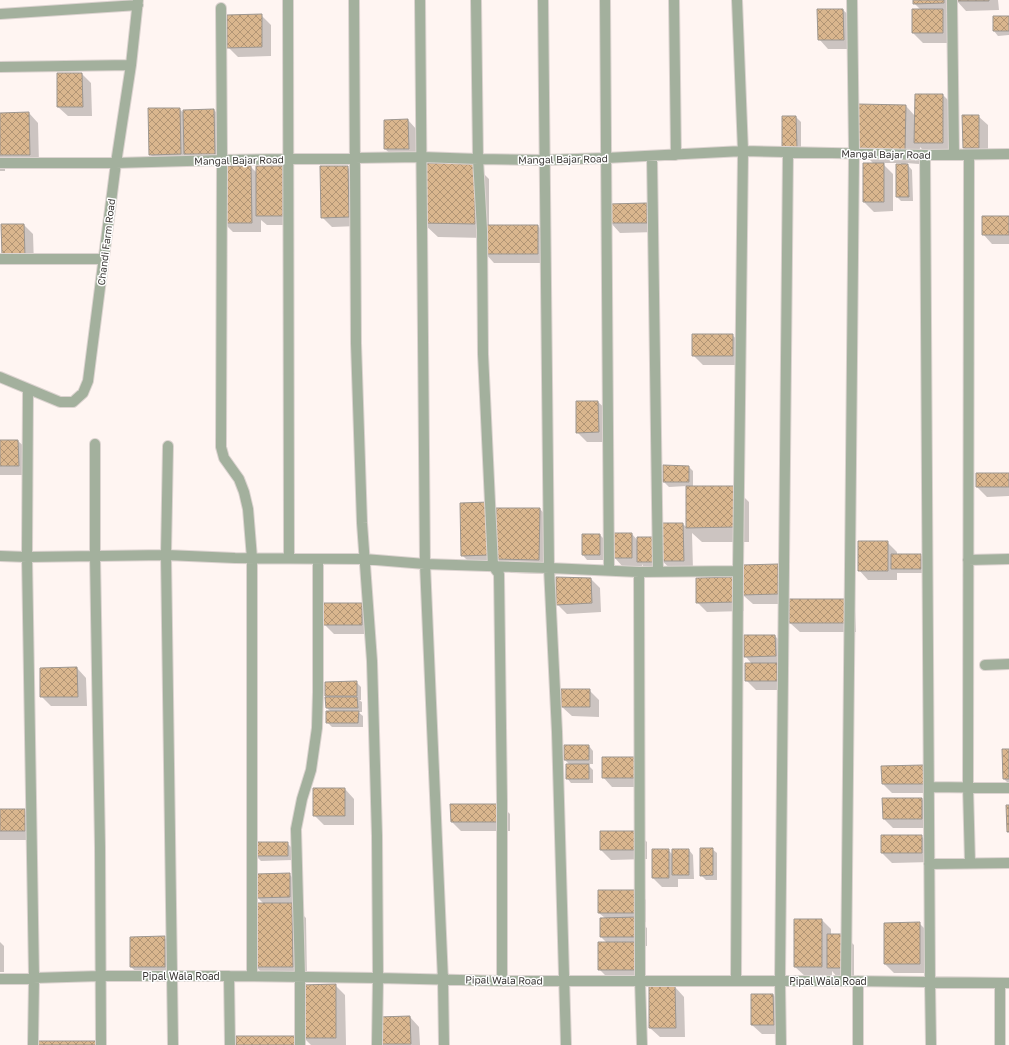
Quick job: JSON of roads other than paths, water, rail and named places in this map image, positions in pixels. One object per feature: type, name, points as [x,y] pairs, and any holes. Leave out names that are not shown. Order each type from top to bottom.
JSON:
[{"type":"street","points":[[288,0],[289,558]]},
{"type":"street","points":[[354,0],[356,343],[364,559],[372,661],[377,836],[377,1045]]},
{"type":"street","points":[[420,0],[425,564],[443,980],[444,1045]]},
{"type":"street","points":[[476,0],[478,159],[482,230],[483,354],[493,566],[499,574],[502,801],[502,981]]},
{"type":"street","points":[[543,0],[549,568],[557,732],[566,1045]]},
{"type":"street","points":[[605,0],[609,571]]},
{"type":"street","points":[[674,0],[676,155]]},
{"type":"street","points":[[736,981],[738,571],[743,151],[737,0]]},
{"type":"street","points":[[846,981],[854,153],[852,0]]},
{"type":"street","points":[[952,0],[954,155]]},
{"type":"street","points":[[0,14],[138,2]]},
{"type":"street","name":"Chandi Farm Road","points":[[0,377],[60,402],[73,402],[83,393],[88,381],[116,162],[132,65],[138,2]]},
{"type":"street","points":[[221,8],[221,447],[224,458],[239,478],[244,492],[248,509],[252,558],[252,976]]},
{"type":"street","points":[[0,67],[132,65]]},
{"type":"street","name":"Mangal Bajar Road","points":[[0,163],[421,157],[545,160],[743,151],[925,155],[1009,154]]},
{"type":"street","points":[[781,1045],[780,981],[788,152]]},
{"type":"street","points":[[925,155],[931,1045]]},
{"type":"street","points":[[969,155],[968,787],[970,863]]},
{"type":"street","points":[[652,156],[658,572]]},
{"type":"street","points":[[0,258],[104,259]]},
{"type":"street","points":[[28,389],[27,557],[34,1045]]},
{"type":"street","points":[[95,444],[101,1045]]},
{"type":"street","points":[[168,446],[166,555],[173,1045]]},
{"type":"street","points":[[0,556],[166,555],[252,558],[318,558],[364,559],[425,564],[639,572],[738,571]]},
{"type":"street","points":[[300,1045],[300,976],[296,829],[302,798],[311,770],[317,728],[318,558]]},
{"type":"street","points":[[968,560],[1009,559]]},
{"type":"street","points":[[639,572],[640,980],[642,1045]]},
{"type":"street","points":[[985,664],[1009,664]]},
{"type":"street","points":[[929,787],[1009,788]]},
{"type":"street","points":[[929,864],[1009,863]]},
{"type":"street","name":"Pipal Wala Road","points":[[0,979],[100,976],[300,976],[502,981],[640,980],[1005,983]]},
{"type":"street","points":[[229,976],[230,1045]]},
{"type":"street","points":[[858,981],[858,1045]]},
{"type":"street","points":[[1000,1045],[1005,983]]}]
